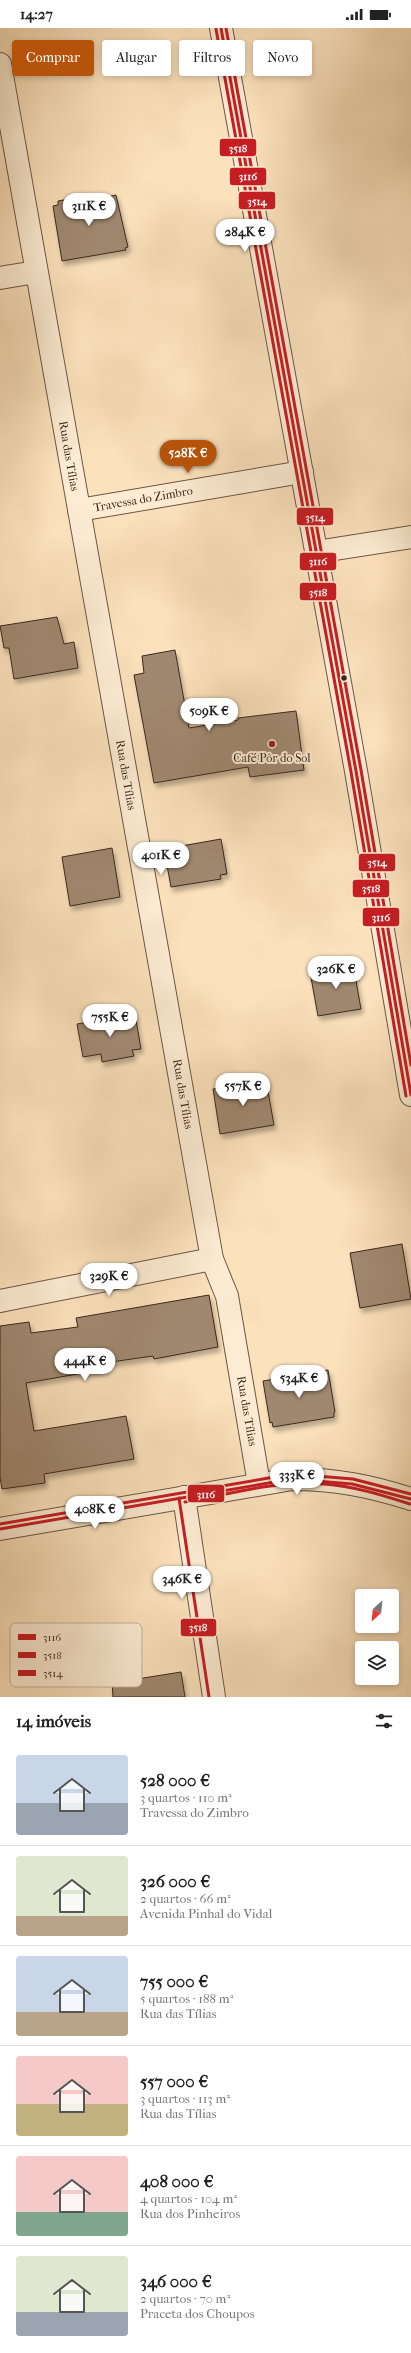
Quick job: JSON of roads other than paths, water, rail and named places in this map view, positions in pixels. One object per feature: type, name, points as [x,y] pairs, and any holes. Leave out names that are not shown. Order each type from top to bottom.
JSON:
[{"type":"street","points":[[221,28],[356,771],[411,1095]]},
{"type":"street","name":"Rua das Tílias","points":[[0,64],[212,1259],[227,1296],[259,1484]]},
{"type":"street","points":[[0,278],[36,272]]},
{"type":"street","name":"Travessa do Zimbro","points":[[79,510],[302,472]]},
{"type":"street","points":[[316,552],[411,537]]},
{"type":"street","points":[[0,1301],[212,1259]]},
{"type":"street","points":[[0,1529],[259,1484],[292,1480],[323,1479],[370,1486],[411,1499]]},
{"type":"street","points":[[184,1497],[214,1697]]},
{"type":"place","name":"Café Pôr do Sol","points":[[272,744]]}]
